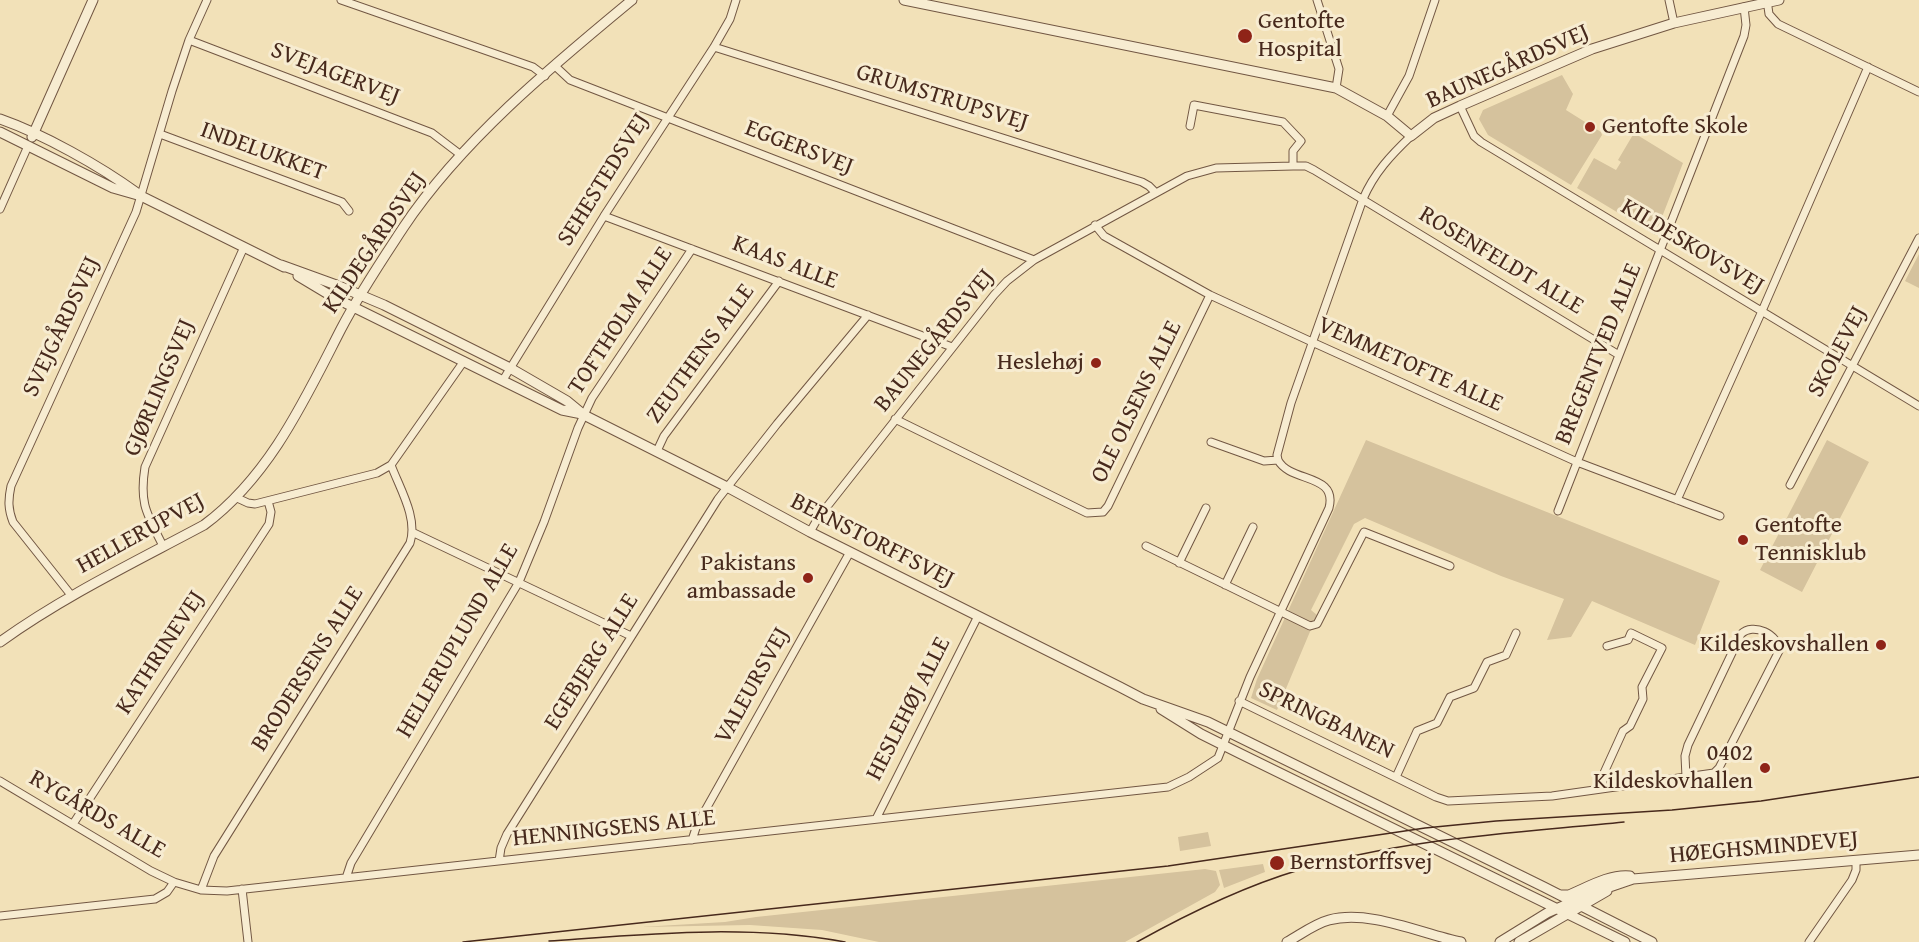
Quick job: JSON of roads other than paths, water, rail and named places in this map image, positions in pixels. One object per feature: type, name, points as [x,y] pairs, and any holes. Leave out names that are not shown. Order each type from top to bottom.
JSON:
[{"type":"street","points":[[0,209],[93,0]]},
{"type":"street","name":"SVEJGÅRDSVEJ","points":[[71,595],[13,522],[8,499],[11,486],[136,212],[189,40],[207,0]]},
{"type":"street","points":[[341,0],[533,67],[544,76]]},
{"type":"street","name":"KILDEGÅRDSVEJ","points":[[236,497],[282,438],[301,408],[342,327],[413,214],[461,155],[500,116],[632,0]]},
{"type":"street","name":"KILDEGÅRDSVEJ","points":[[611,17],[637,0]]},
{"type":"street","name":"SEHESTEDSVEJ","points":[[503,380],[604,216],[714,47],[736,0]]},
{"type":"street","points":[[904,0],[1336,88],[1387,116],[1411,136]]},
{"type":"street","points":[[1317,0],[1339,69],[1336,88]]},
{"type":"street","points":[[1387,116],[1410,76],[1435,0]]},
{"type":"street","points":[[1669,0],[1674,23]]},
{"type":"street","name":"BAUNEGÅRDSVEJ","points":[[810,532],[818,518],[895,419],[1007,281],[1034,260],[1155,192],[1187,176],[1216,168],[1306,166],[1363,200],[1370,183],[1386,160],[1434,118],[1592,49],[1674,23],[1779,0]]},
{"type":"street","points":[[1767,1],[1769,14],[1778,24],[1919,92]]},
{"type":"street","name":"BREGENTVED ALLE","points":[[1558,512],[1744,36],[1746,25],[1744,7]]},
{"type":"street","name":"SVEJAGERVEJ","points":[[189,40],[432,133],[461,155]]},
{"type":"street","name":"GRUMSTRUPSVEJ","points":[[714,47],[1142,182],[1155,192]]},
{"type":"street","name":"EGGERSVEJ","points":[[555,66],[570,80],[1034,260]]},
{"type":"street","points":[[1677,500],[1868,67]]},
{"type":"street","points":[[1190,126],[1194,105],[1283,122],[1301,141],[1293,151],[1293,166]]},
{"type":"street","name":"KILDESKOVSVEJ","points":[[1460,106],[1473,134],[1481,142],[1919,406]]},
{"type":"street","name":"BERNSTORFFSVEJ","points":[[0,119],[34,134],[118,179],[141,196],[244,247],[281,265],[361,295],[510,368],[567,401],[584,415],[810,532],[1143,699],[1223,745],[1625,942]]},
{"type":"street","name":"BERNSTORFFSVEJ","points":[[0,132],[113,188],[141,196]]},
{"type":"street","name":"INDELUKKET","points":[[160,134],[342,202],[349,211]]},
{"type":"street","points":[[1211,442],[1264,461],[1278,460],[1277,455],[1291,403],[1363,200]]},
{"type":"street","name":"ROSENFELDT ALLE","points":[[1363,200],[1620,355]]},
{"type":"street","name":"KAAS ALLE","points":[[604,216],[952,347]]},
{"type":"street","name":"VEMMETOFTE ALLE","points":[[1095,225],[1104,236],[1210,295],[1577,462],[1720,516]]},
{"type":"street","name":"SKOLEVEJ","points":[[1790,485],[1919,238]]},
{"type":"street","name":"GJØRLINGSVEJ","points":[[164,546],[145,509],[142,489],[145,467],[244,247]]},
{"type":"street","name":"TOFTHOLM ALLE","points":[[584,415],[592,398],[692,249]]},
{"type":"street","name":"BERNSTORFFSVEJ","points":[[281,265],[333,297],[562,410],[584,415]]},
{"type":"street","name":"ZEUTHENS ALLE","points":[[657,451],[671,426],[778,281]]},
{"type":"street","name":"OLE OLSENS ALLE","points":[[895,419],[1086,513],[1103,512],[1108,506],[1210,295]]},
{"type":"street","name":"EGEBJERG ALLE","points":[[500,861],[501,848],[507,834],[727,488],[867,315]]},
{"type":"street","points":[[464,361],[391,465],[414,533],[631,636]]},
{"type":"street","name":"HELLERUPLUND ALLE","points":[[346,878],[351,863],[519,582],[584,415]]},
{"type":"street","name":"HENNINGSENS ALLE","points":[[174,882],[201,890],[242,889],[1168,787],[1216,760],[1239,701],[1329,508],[1331,494],[1322,484],[1284,469],[1278,460]]},
{"type":"street","name":"HELLERUPVEJ","points":[[0,642],[34,617],[71,595],[204,525],[236,497],[255,504],[377,473],[391,465]]},
{"type":"street","name":"KATHRINEVEJ","points":[[73,824],[269,524],[271,512],[268,501]]},
{"type":"street","points":[[1179,563],[1206,508]]},
{"type":"street","points":[[1225,585],[1253,527]]},
{"type":"street","points":[[1146,546],[1310,626],[1317,624],[1364,532],[1450,566]]},
{"type":"street","name":"BRODERSENS ALLE","points":[[201,890],[214,856],[404,553],[414,533]]},
{"type":"street","name":"VALEURSVEJ","points":[[692,840],[697,825],[850,552]]},
{"type":"street","name":"HESLEHØJ ALLE","points":[[876,819],[978,616]]},
{"type":"street","name":"SPRINGBANEN","points":[[1239,701],[1436,797],[1459,802],[1552,796],[1603,788],[1686,777],[1714,773],[1719,768],[1779,651],[1776,639],[1772,635],[1752,628],[1741,634],[1690,739],[1685,756],[1686,777]]},
{"type":"street","name":"SPRINGBANEN","points":[[1396,777],[1417,731],[1437,723],[1450,697],[1474,688],[1487,662],[1506,655],[1516,633]]},
{"type":"street","points":[[1603,788],[1603,775],[1623,731],[1630,726],[1640,706],[1643,699],[1642,687],[1662,648],[1631,633],[1628,640],[1607,646]]},
{"type":"street","name":"BERNSTORFFSVEJ","points":[[1143,699],[1208,722],[1562,895],[1652,942]]},
{"type":"street","name":"RYGÅRDS ALLE","points":[[0,781],[151,871],[174,882]]},
{"type":"street","name":"HØEGHSMINDEVEJ","points":[[1578,904],[1614,885],[1642,878],[1919,855]]},
{"type":"street","points":[[1809,942],[1852,880],[1856,870],[1856,860]]},
{"type":"street","points":[[1562,895],[1569,895],[1603,880],[1623,876],[1642,878]]},
{"type":"street","points":[[0,916],[155,899],[167,892],[174,882]]},
{"type":"street","points":[[242,889],[248,942]]},
{"type":"street","points":[[1500,942],[1557,909],[1578,904]]},
{"type":"street","points":[[1519,942],[1568,914],[1578,904]]},
{"type":"street","points":[[1287,942],[1325,921],[1342,918],[1362,918],[1461,942]]},
{"type":"tram line","points":[[463,942],[1168,866],[1425,828],[1496,821],[1672,810],[1761,801],[1919,777]]},
{"type":"tram line","points":[[1137,942],[1236,893],[1299,870],[1339,859],[1460,838],[1624,822]]},
{"type":"tram line","points":[[549,941],[660,933],[734,932],[771,933],[845,942]]},
{"type":"place","name":"Gentofte Hospital","points":[[1245,36]]},
{"type":"place","name":"Gentofte Skole","points":[[1590,127]]},
{"type":"place","name":"Heslehøj","points":[[1096,363]]},
{"type":"place","name":"Gentofte Tennisklub","points":[[1743,540]]},
{"type":"place","name":"Pakistans ambassade","points":[[808,578]]},
{"type":"place","name":"Kildeskovshallen","points":[[1881,645]]},
{"type":"place","name":"0402 Kildeskovhallen","points":[[1765,768]]},
{"type":"place","name":"Bernstorffsvej","points":[[1277,863]]}]
